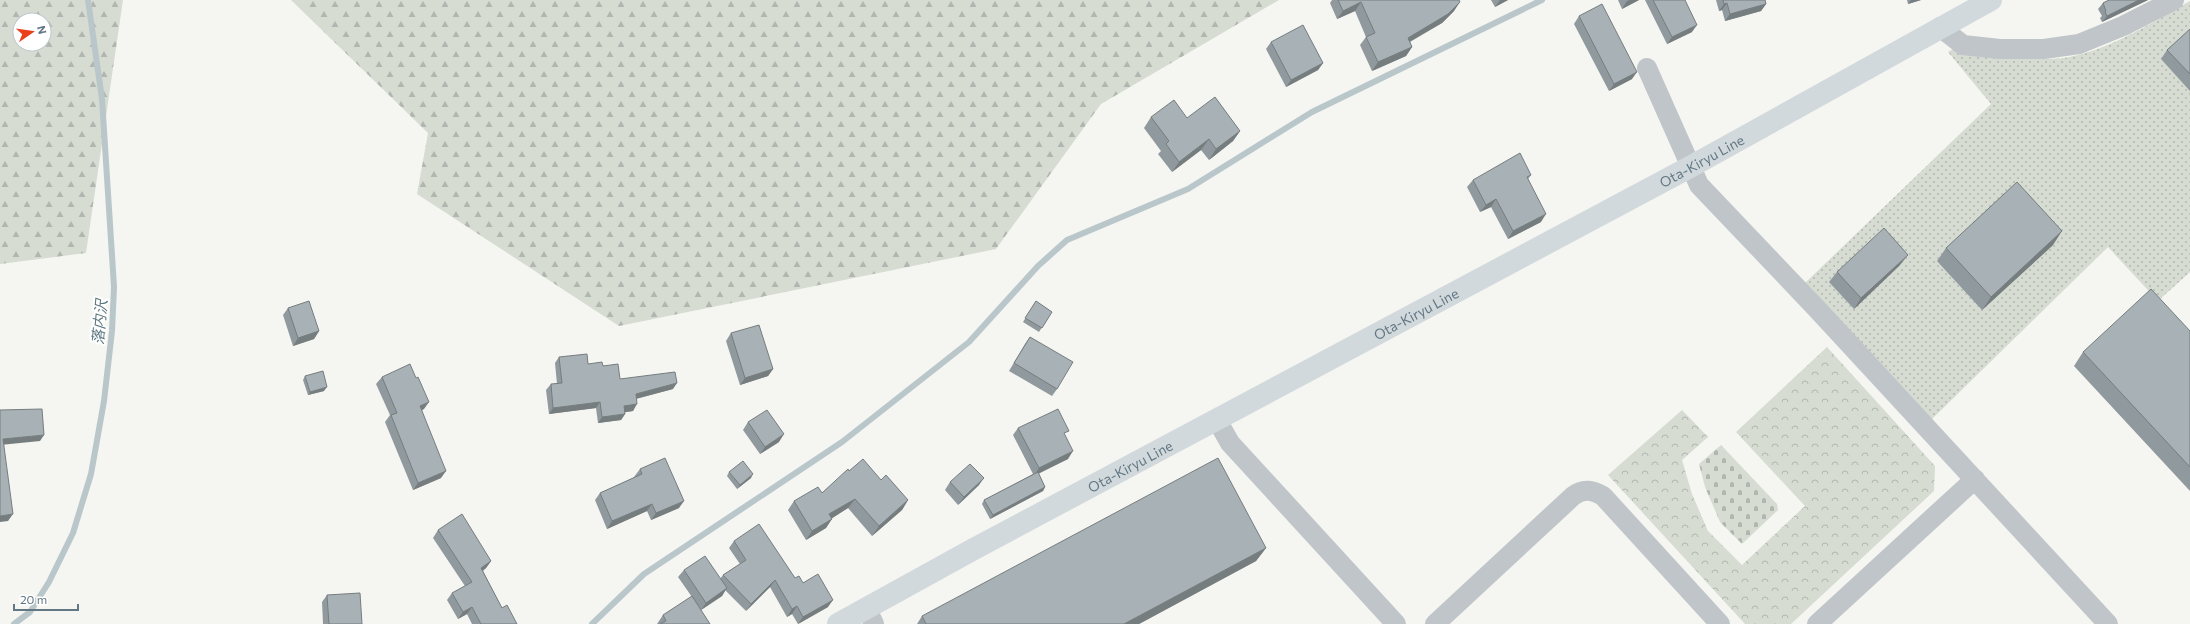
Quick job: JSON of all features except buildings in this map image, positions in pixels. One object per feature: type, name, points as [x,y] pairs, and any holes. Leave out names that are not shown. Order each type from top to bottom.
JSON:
[{"type":"main road","name":"Ota-Kiryu Line","points":[[838,624],[870,616],[979,546],[1690,167],[1991,0]]},
{"type":"street","points":[[1940,28],[1963,44],[2000,49],[2044,49],[2079,44],[2123,26],[2174,0]]},
{"type":"street","points":[[1647,68],[1699,185],[1818,310],[2108,624]]},
{"type":"street","points":[[1217,420],[1230,443],[1396,624]]},
{"type":"street","points":[[1817,624],[1975,479]]},
{"type":"street","points":[[1435,624],[1573,496],[1580,491],[1588,490],[1603,496],[1720,624]]},
{"type":"green space","points":[[0,0],[123,0],[86,253],[0,264]]},
{"type":"green space","points":[[291,0],[1279,0],[1101,104],[996,249],[619,326],[417,194],[428,133]]},
{"type":"green space","points":[[2190,1],[2190,272],[2158,301],[2108,247],[1931,420],[1805,283],[1991,104],[1948,52],[1953,49],[1956,52],[1962,51],[2041,59],[2068,57],[2086,53],[2123,38]]},
{"type":"green space","points":[[1827,347],[1935,466],[1934,491],[1791,624],[1745,624],[1608,475],[1682,410],[1708,437],[1682,460],[1692,494],[1708,531],[1742,565],[1805,506],[1736,432]]},
{"type":"green space","points":[[1721,445],[1777,504],[1778,510],[1742,544],[1720,522],[1705,487],[1699,464]]},
{"type":"waterway","name":"落内沢","points":[[14,624],[30,612],[49,582],[73,533],[91,474],[104,401],[112,331],[114,287],[102,99],[88,0]]},
{"type":"waterway","points":[[592,624],[644,574],[842,442],[969,342],[1038,266],[1067,240],[1188,189],[1312,112],[1542,0]]}]
